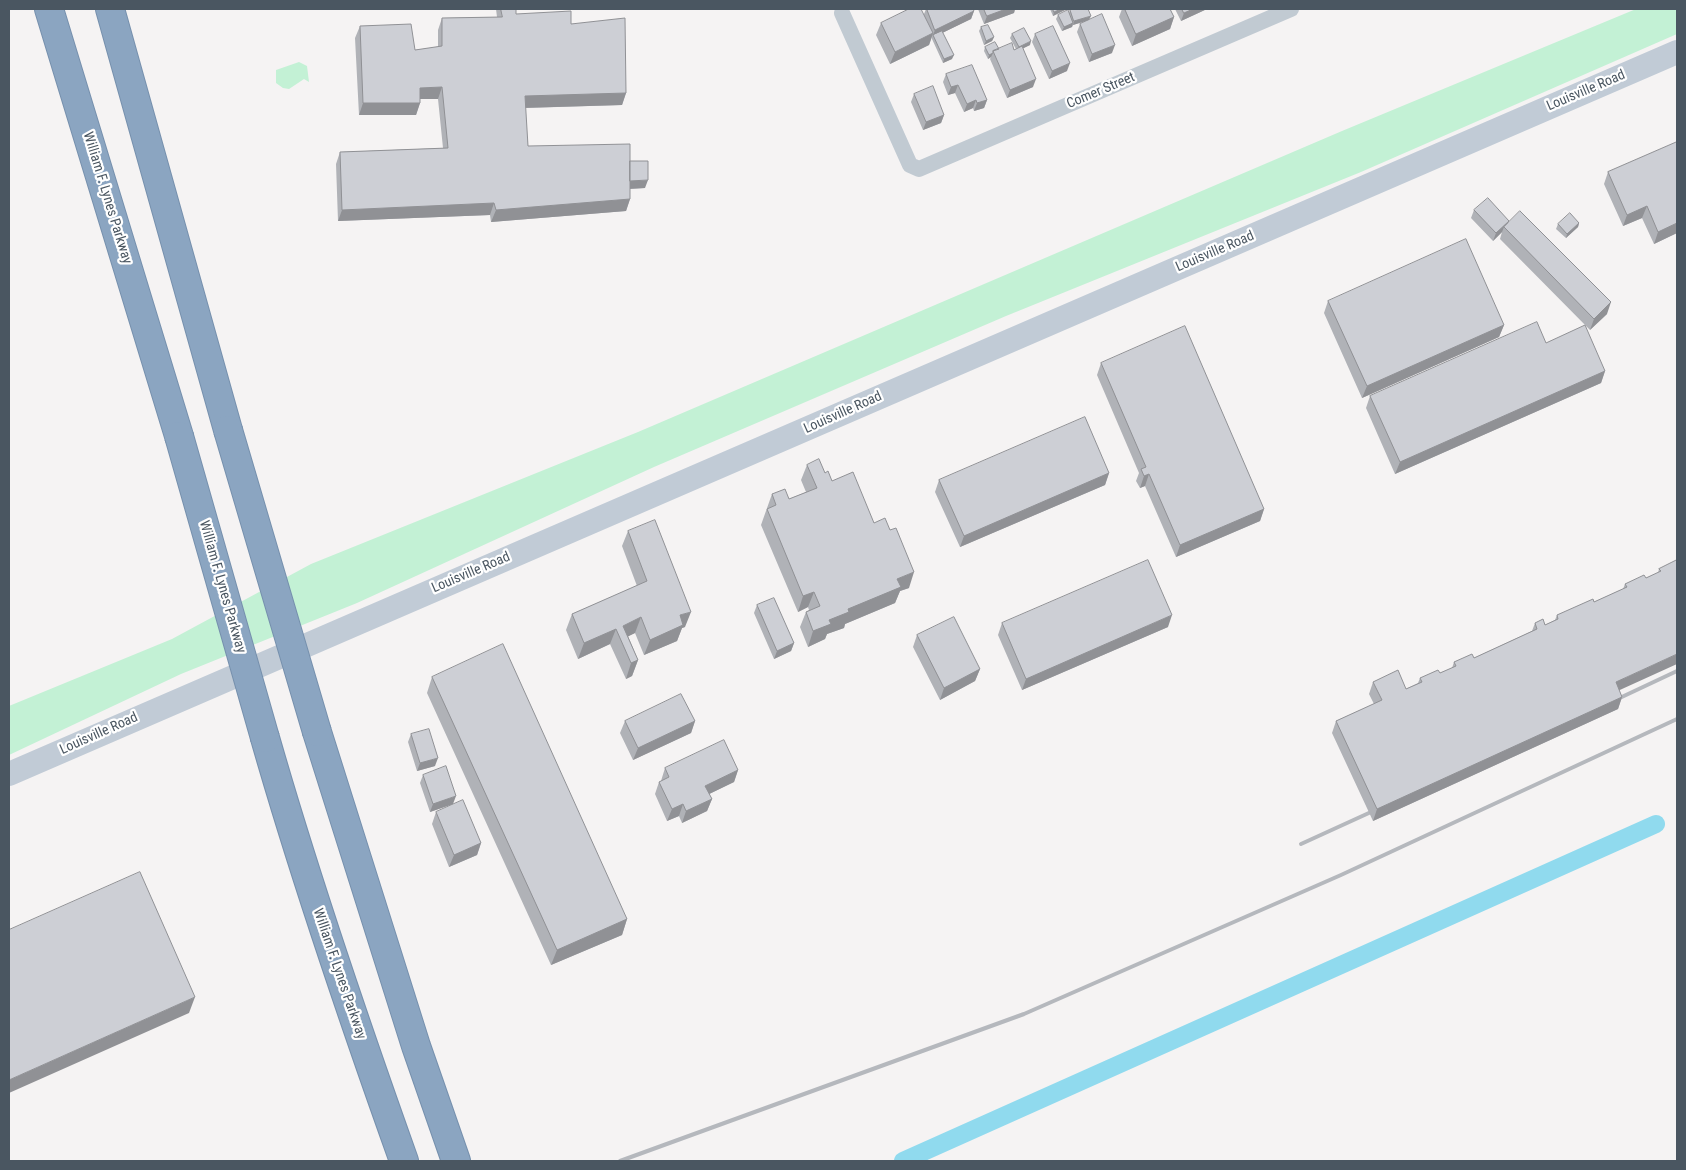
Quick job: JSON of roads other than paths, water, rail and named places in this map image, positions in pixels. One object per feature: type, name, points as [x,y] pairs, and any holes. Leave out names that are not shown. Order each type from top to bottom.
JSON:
[{"type":"highway","name":"William F. Lynes Parkway","points":[[49,9],[179,436],[295,844],[340,982],[404,1161]]},
{"type":"highway","points":[[110,9],[228,430],[317,732],[404,1010],[455,1160]]},
{"type":"main road","name":"Louisville Road","points":[[9,774],[1677,52]]},
{"type":"street","name":"Comer Street","points":[[839,12],[910,165],[919,169],[1264,14],[1291,9]]},
{"type":"waterway","points":[[903,1161],[1656,824]]},
{"type":"railway","points":[[1609,703],[1677,671]]},
{"type":"railway","points":[[620,1161],[1024,1014],[1341,875],[1677,719]]},
{"type":"railway","points":[[1301,844],[1382,807]]}]
